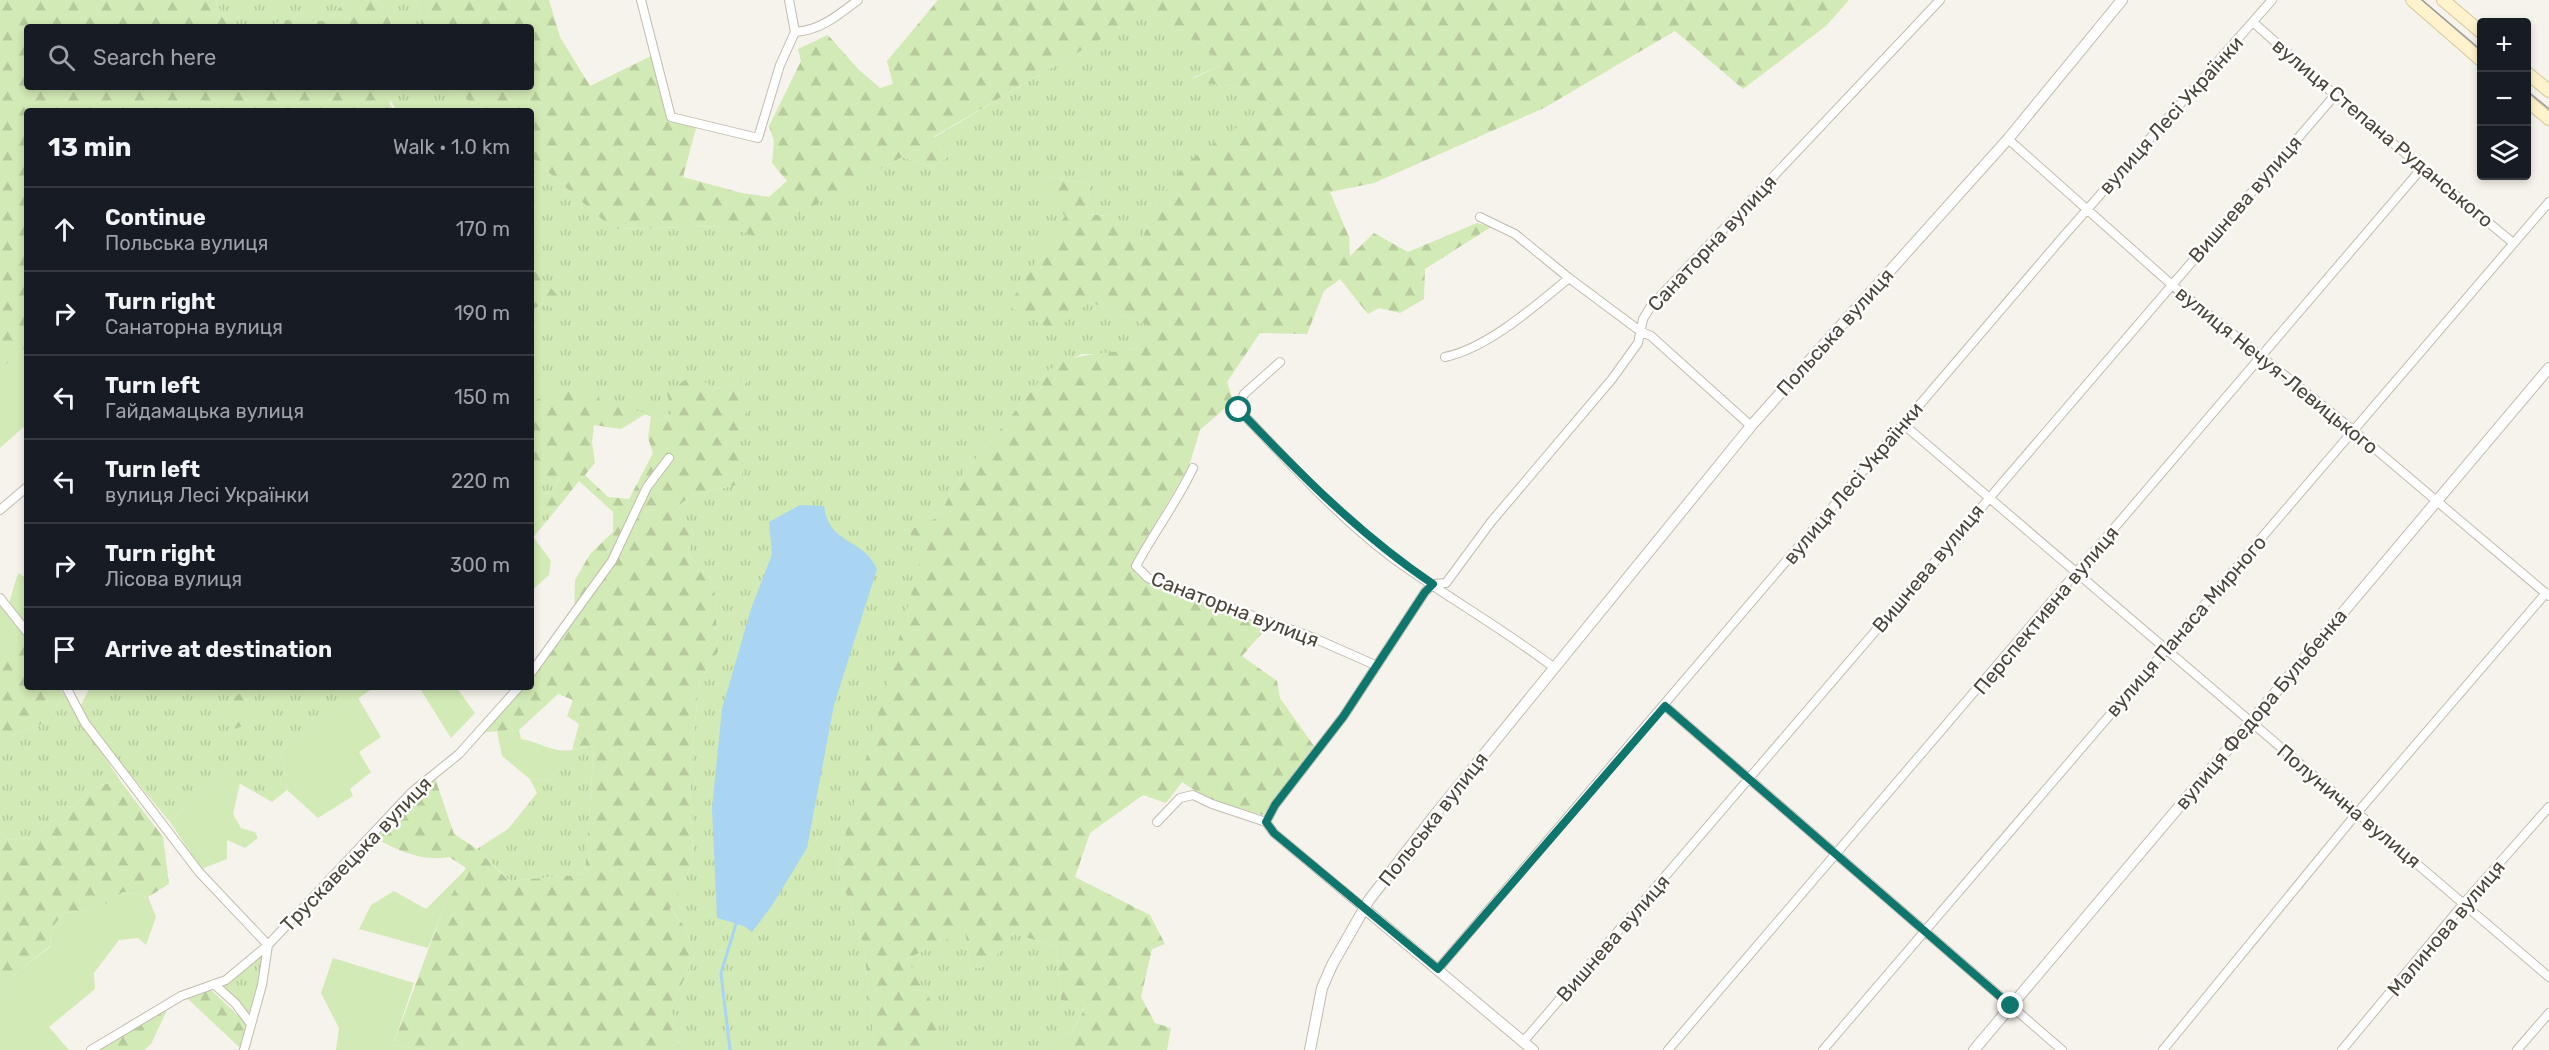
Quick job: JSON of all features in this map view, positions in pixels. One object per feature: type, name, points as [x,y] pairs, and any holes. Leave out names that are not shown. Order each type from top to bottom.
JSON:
[{"type":"main road","points":[[2412,0],[2477,57]]},
{"type":"main road","points":[[2443,0],[2477,30]]},
{"type":"main road","points":[[2531,76],[2549,91]]},
{"type":"main road","points":[[2531,104],[2549,118]]},
{"type":"street","points":[[641,0],[671,117],[758,138],[780,65],[795,32],[789,0]]},
{"type":"street","points":[[795,32],[812,31],[858,0]]},
{"type":"street","name":"Санаторна вулиця","points":[[1266,822],[1275,805],[1343,717],[1425,592],[1433,584],[1446,583],[1491,522],[1612,379],[1638,343],[1640,331],[1651,306],[1940,0]]},
{"type":"street","name":"Польська вулиця","points":[[1310,1050],[1323,988],[1332,965],[1365,909],[1434,816],[1751,426],[2008,139],[2122,0]]},
{"type":"street","name":"вулиця Лесі Українки","points":[[1438,969],[1665,706],[1903,424],[2272,0]]},
{"type":"street","name":"вулиця Степана Руданського","points":[[2254,23],[2335,95],[2512,242]]},
{"type":"street","name":"Вишнева вулиця","points":[[1523,1042],[2335,95]]},
{"type":"street","name":"вулиця Нечуя-Левицького","points":[[2008,139],[2172,285],[2354,431],[2547,595]]},
{"type":"street","name":"Перспективна вулиця","points":[[1668,1050],[2422,168]]},
{"type":"street","name":"вулиця Панаса Мирного","points":[[1823,1050],[2354,431],[2512,242],[2549,202]]},
{"type":"street","points":[[1480,217],[1515,234],[1640,331],[1652,336],[1751,426]]},
{"type":"street","points":[[1445,357],[1458,354],[1518,319],[1569,278]]},
{"type":"street","points":[[1280,362],[1244,394],[1239,410],[1284,458],[1363,533],[1391,556],[1553,667]]},
{"type":"street","name":"вулиця Федора Бульбенка","points":[[1974,1050],[2549,369]]},
{"type":"street","name":"Полунична вулиця","points":[[1903,424],[2549,977]]},
{"type":"street","points":[[534,669],[612,561],[647,487],[669,458]]},
{"type":"street","name":"Санаторна вулиця","points":[[1193,468],[1183,489],[1145,549],[1136,566],[1138,570],[1148,578],[1314,638],[1375,665]]},
{"type":"street","points":[[0,510],[24,490]]},
{"type":"street","points":[[2163,1050],[2357,813],[2547,595]]},
{"type":"street","points":[[0,598],[24,628]]},
{"type":"street","points":[[68,690],[85,723],[200,872],[268,945],[239,972],[180,996],[91,1050]]},
{"type":"street","name":"Трускавецька вулиця","points":[[244,1050],[262,986],[268,945],[412,792],[459,754],[516,690]]},
{"type":"street","points":[[1665,706],[1748,781],[1926,930],[2062,1050]]},
{"type":"street","points":[[1157,822],[1180,798],[1193,795],[1212,804],[1266,822],[1274,833],[1533,1050]]},
{"type":"street","name":"Малинова вулиця","points":[[2342,1050],[2464,903],[2549,807]]},
{"type":"street","points":[[214,984],[235,1003],[251,1024]]},
{"type":"street","points":[[2517,1050],[2549,1013]]},
{"type":"green space","points":[[0,0],[215,0],[227,24],[24,24],[24,90],[392,90],[390,104],[392,108],[24,108],[24,349],[0,370]]},
{"type":"green space","points":[[215,0],[346,0],[328,21],[283,20],[276,24],[227,24]]},
{"type":"green space","points":[[346,0],[375,0],[388,10],[391,24],[276,24],[283,20],[328,21]]},
{"type":"green space","points":[[375,0],[417,0],[422,24],[391,24],[388,10]]},
{"type":"green space","points":[[417,0],[549,0],[560,37],[590,86],[653,55],[671,117],[697,124],[683,177],[742,193],[769,197],[787,181],[772,163],[774,141],[769,126],[801,61],[798,49],[828,35],[858,69],[880,88],[893,84],[887,61],[938,0],[1849,0],[1826,26],[1743,89],[1675,31],[1544,108],[1374,183],[1330,192],[1349,237],[1350,256],[1374,233],[1408,252],[1477,223],[1491,227],[1425,269],[1424,299],[1400,313],[1379,308],[1368,314],[1340,279],[1324,291],[1307,334],[1260,333],[1227,382],[1233,401],[1200,430],[1189,466],[1132,564],[1135,573],[1146,581],[1270,624],[1242,656],[1277,681],[1280,698],[1314,746],[1263,815],[1208,799],[1182,782],[1166,803],[1143,795],[1090,833],[1075,877],[1150,915],[1165,944],[1152,949],[1141,997],[1155,1023],[1171,1028],[1167,1050],[1051,1050],[1055,1039],[1073,1031],[1084,1009],[1061,1000],[1056,947],[1013,933],[988,966],[970,969],[965,930],[907,959],[937,1012],[942,1050],[875,1050],[864,948],[837,865],[924,547],[912,540],[910,530],[939,517],[955,484],[1048,371],[1079,357],[1138,348],[1147,325],[1090,302],[1054,331],[1008,306],[1065,216],[1045,192],[1045,177],[1091,184],[1085,214],[1110,216],[1139,227],[1138,252],[1157,203],[1185,164],[1267,106],[1238,87],[1191,81],[1220,66],[1203,44],[1142,15],[933,137],[954,153],[931,167],[902,157],[757,237],[725,226],[613,229],[534,160],[534,108],[477,108],[456,90],[534,90],[534,24],[422,24]]},
{"type":"green space","points":[[1142,14],[1203,44],[1220,66],[1194,77],[1192,81],[1238,87],[1268,106],[1157,203],[1138,255],[1110,216],[1085,214],[1091,184],[1045,177],[1045,192],[1066,216],[1090,302],[1147,325],[1138,348],[1107,354],[1082,354],[1048,371],[955,484],[939,517],[912,540],[925,547],[837,865],[864,948],[875,1050],[681,1050],[671,1009],[695,954],[684,926],[670,908],[693,862],[690,774],[699,682],[718,652],[714,582],[688,554],[694,534],[678,506],[692,495],[741,484],[730,448],[747,380],[717,389],[659,421],[633,410],[596,403],[558,399],[534,402],[534,309],[543,303],[565,304],[534,270],[534,160],[613,229],[725,226],[757,236],[902,157],[931,167],[954,153],[933,138]]},
{"type":"green space","points":[[392,90],[456,90],[477,108],[395,108],[390,100]]},
{"type":"green space","points":[[534,270],[566,304],[555,310],[543,303],[534,309]]},
{"type":"green space","points":[[24,349],[24,427],[0,448],[0,370]]},
{"type":"green space","points":[[692,375],[717,389],[747,380],[747,429],[731,447],[744,457],[741,484],[692,495],[678,506],[694,534],[688,554],[714,582],[718,652],[699,682],[690,774],[693,862],[670,909],[684,926],[695,954],[671,1009],[681,1050],[425,1050],[393,1045],[443,910],[466,868],[449,857],[419,856],[373,837],[409,800],[435,778],[454,834],[477,849],[509,881],[585,874],[594,746],[572,750],[579,724],[567,716],[573,700],[558,694],[519,730],[484,732],[520,690],[534,690],[534,674],[574,620],[575,580],[590,554],[613,532],[613,512],[579,481],[556,510],[534,508],[534,499],[540,494],[552,493],[559,479],[534,481],[534,401],[547,394],[573,386],[598,393],[600,402],[647,413],[621,429],[594,425],[592,442],[595,463],[585,475],[608,497],[629,499],[653,453],[648,438],[651,416],[659,421],[672,414],[667,393]]},
{"type":"green space","points":[[559,478],[552,493],[540,494],[534,499],[534,481]]},
{"type":"green space","points":[[534,508],[556,510],[534,536]]},
{"type":"green space","points":[[534,538],[551,561],[549,575],[534,588]]},
{"type":"green space","points":[[18,573],[24,576],[24,622],[9,603]]},
{"type":"green space","points":[[0,605],[24,632],[24,641],[14,639],[0,651]]},
{"type":"green space","points":[[24,625],[24,690],[60,690],[62,699],[45,723],[15,733],[0,761],[0,651],[14,639]]},
{"type":"green space","points":[[60,690],[121,782],[100,785],[30,838],[9,840],[0,832],[0,761],[15,733],[45,723],[62,699]]},
{"type":"green space","points":[[88,690],[371,690],[281,750],[287,790],[272,802],[223,774],[170,822],[87,722],[80,707]]},
{"type":"green space","points":[[244,690],[255,691],[255,704],[248,711],[242,726],[235,729],[226,714],[229,702]]},
{"type":"green space","points":[[421,690],[458,690],[475,713],[451,738]]},
{"type":"green space","points":[[358,698],[381,737],[359,752],[371,772],[350,789],[353,796],[318,818],[287,790],[281,750]]},
{"type":"green space","points":[[519,730],[521,739],[552,749],[572,750],[549,781],[530,779],[502,756],[497,731]]},
{"type":"green space","points":[[594,746],[585,874],[510,881],[477,849],[508,829],[537,793],[530,779],[549,781],[572,750]]},
{"type":"green space","points":[[223,774],[240,783],[233,814],[241,828],[255,832],[258,838],[245,848],[227,840],[227,859],[201,869],[170,822]]},
{"type":"green space","points":[[121,782],[163,837],[169,884],[148,897],[123,892],[101,908],[64,913],[52,928],[50,946],[17,972],[0,997],[0,832],[9,840],[30,838],[100,785]]},
{"type":"green space","points":[[467,868],[443,910],[428,948],[359,929],[371,905],[394,891],[426,909]]},
{"type":"green space","points":[[123,892],[148,897],[156,917],[146,945],[138,938],[119,940],[94,973],[95,989],[49,1027],[69,1050],[0,1050],[0,997],[17,972],[50,947],[52,928],[64,913],[100,908]]},
{"type":"green space","points":[[965,929],[970,969],[988,966],[1013,933],[1056,947],[1061,1000],[1084,1008],[1073,1031],[1055,1039],[1051,1050],[942,1050],[907,959]]},
{"type":"green space","points":[[262,957],[264,965],[250,1017],[223,985]]},
{"type":"green space","points":[[333,958],[414,983],[393,1045],[425,1050],[336,1050],[339,1028],[321,993]]},
{"type":"green space","points":[[209,988],[247,1024],[240,1048],[188,999]]},
{"type":"green space","points":[[168,1008],[151,1044],[144,1050],[100,1050]]},
{"type":"water","points":[[800,505],[824,506],[832,528],[864,551],[877,569],[834,705],[807,848],[771,907],[752,932],[744,926],[717,918],[712,808],[722,709],[751,609],[772,554],[769,522]]},
{"type":"waterway","points":[[730,1050],[721,973],[736,924]]},
{"type":"tram line","points":[[2422,0],[2477,47]]},
{"type":"tram line","points":[[2531,94],[2549,109]]},
{"type":"route","points":[[1239,410],[1284,458],[1363,533],[1391,556],[1433,584],[1425,592],[1375,665],[1343,717],[1275,805],[1266,822],[1274,833],[1438,969],[1665,706],[1748,781],[1926,930],[2011,1006]]}]
